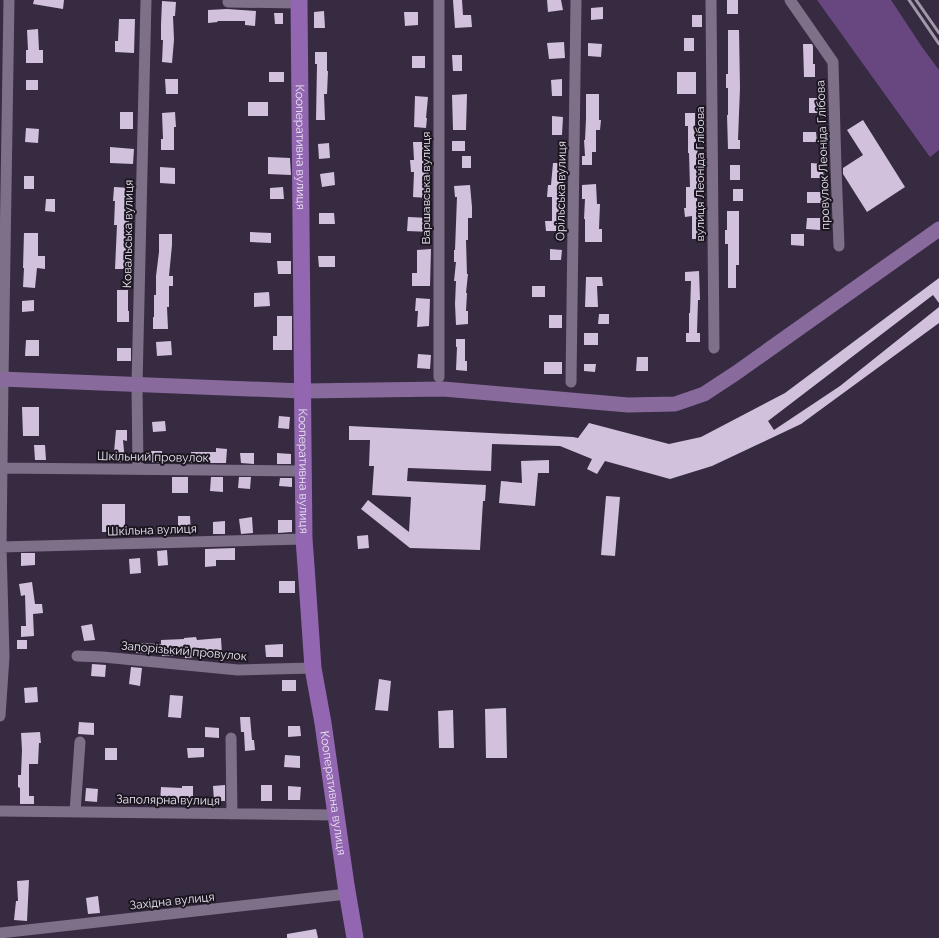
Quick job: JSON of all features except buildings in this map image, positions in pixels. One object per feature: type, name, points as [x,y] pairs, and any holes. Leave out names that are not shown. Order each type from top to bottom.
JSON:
[{"type":"main road","name":"Кооперативна вулиця","points":[[299,2],[304,539],[313,668],[323,723],[347,894],[355,938]]},
{"type":"street","points":[[0,716],[4,657],[1,547],[1,380],[9,0]]},
{"type":"street","name":"Ковальська вулиця","points":[[138,469],[137,385],[146,0]]},
{"type":"street","name":"Варшавська вулиця","points":[[439,0],[439,377]]},
{"type":"street","name":"Орільська вулиця","points":[[571,382],[576,0]]},
{"type":"street","name":"вулиця Леоніда Глібова","points":[[711,0],[714,348]]},
{"type":"street","name":"провулок Леоніда Глібова","points":[[790,0],[832,62],[839,246]]},
{"type":"street","points":[[228,2],[299,2]]},
{"type":"street","points":[[1,380],[303,391],[443,389],[628,405],[675,404],[704,394],[939,229]]},
{"type":"street","name":"Шкільний провулок","points":[[2,468],[303,471]]},
{"type":"street","name":"Шкільна вулиця","points":[[1,547],[304,539]]},
{"type":"street","name":"Запорізький провулок","points":[[77,656],[103,657],[238,670],[313,668]]},
{"type":"street","points":[[231,738],[232,814]]},
{"type":"street","points":[[75,812],[80,742]]},
{"type":"street","name":"Заполярна вулиця","points":[[0,811],[336,815]]},
{"type":"street","name":"Західна вулиця","points":[[0,933],[347,894]]},
{"type":"shaded area","points":[[817,0],[891,0],[939,70],[939,150],[930,157]]},
{"type":"railway","points":[[909,0],[939,44]]},
{"type":"railway","points":[[916,0],[939,33]]}]
